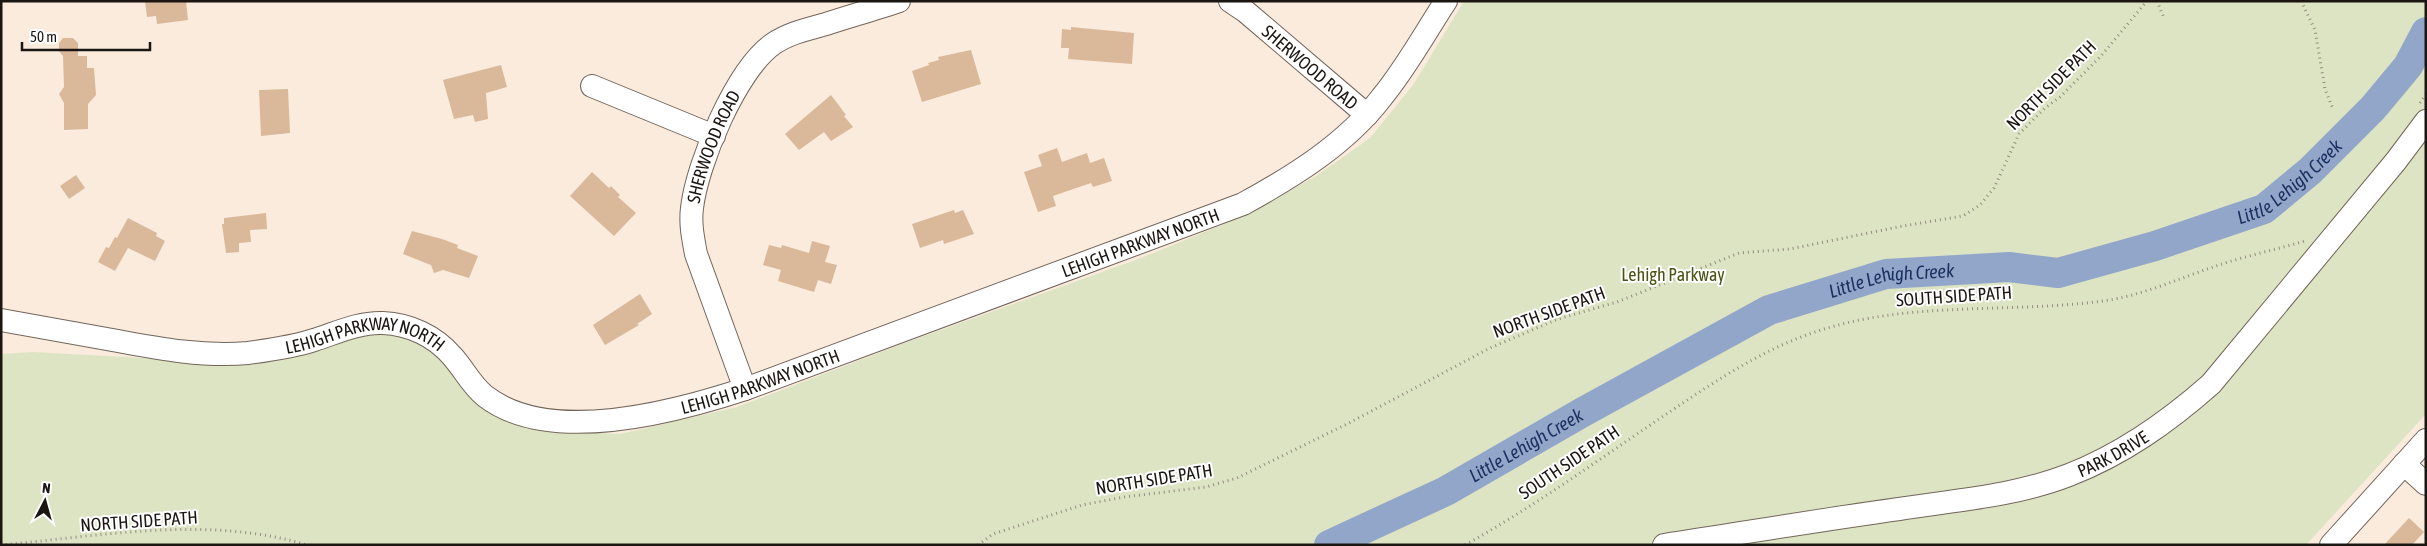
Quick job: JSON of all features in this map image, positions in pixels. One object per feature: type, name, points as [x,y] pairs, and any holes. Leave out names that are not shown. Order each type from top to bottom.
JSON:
[{"type":"street","name":"SHERWOOD ROAD","points":[[745,389],[696,254],[691,231],[692,208],[699,178],[714,136],[748,69],[773,44],[791,34],[899,1]]},
{"type":"street","name":"SHERWOOD ROAD","points":[[1230,1],[1245,10],[1367,116]]},
{"type":"street","name":"LEHIGH PARKWAY NORTH","points":[[1,320],[172,351],[212,354],[246,353],[279,349],[312,341],[363,324],[383,323],[403,326],[422,332],[439,343],[453,356],[470,381],[484,395],[500,406],[519,414],[557,420],[622,420],[662,413],[745,389],[1243,204],[1307,166],[1367,116],[1383,96],[1446,1]]},
{"type":"street","points":[[592,86],[714,136]]},
{"type":"street","name":"PARK DRIVE","points":[[1664,545],[2007,493],[2069,475],[2108,458],[2144,437],[2179,413],[2211,384],[2396,161],[2422,113]]},
{"type":"street","points":[[2331,545],[2426,440]]},
{"type":"street","points":[[2404,464],[2426,484]]},
{"type":"path","name":"NORTH SIDE PATH","points":[[978,545],[993,534],[1082,505],[1206,487],[1237,478],[1349,423],[1490,348],[1558,320],[1617,302],[1739,254],[1790,250],[1903,226],[1962,216],[1980,205],[1994,188],[2018,134],[2045,108],[2060,97],[2101,56],[2147,1]]},
{"type":"path","points":[[2157,1],[2164,18]]},
{"type":"path","points":[[2301,1],[2315,30],[2325,89],[2332,109]]},
{"type":"path","points":[[2422,113],[2426,94]]},
{"type":"path","name":"SOUTH SIDE PATH","points":[[1465,545],[1553,490],[1713,383],[1753,359],[1812,333],[1876,316],[1893,314],[2104,301],[2139,292],[2239,259],[2310,240]]},
{"type":"path","name":"NORTH SIDE PATH","points":[[1,545],[166,529],[251,532],[275,535],[307,545]]},
{"type":"green space","name":"Lehigh Parkway","points":[[1464,1],[2426,1],[2426,414],[2306,545],[1,545],[1,354],[33,352],[198,361],[370,329],[419,340],[456,373],[486,407],[527,429],[620,434],[737,407],[902,344],[1141,258],[1246,215],[1316,176],[1370,138],[1413,85]]},
{"type":"building","points":[[145,1],[186,1],[188,20],[157,24],[156,16],[147,17]]},
{"type":"building","points":[[1071,27],[1134,33],[1132,64],[1068,59],[1069,48],[1061,48],[1062,29],[1071,30]]},
{"type":"building","points":[[63,38],[73,38],[78,43],[78,56],[87,56],[87,68],[94,68],[96,95],[88,104],[88,129],[64,130],[64,103],[59,94],[64,87],[63,56],[59,51],[59,43]]},
{"type":"building","points":[[971,50],[981,84],[922,102],[912,71],[939,60],[938,57]]},
{"type":"building","points":[[501,65],[507,87],[486,93],[488,119],[475,122],[473,115],[454,119],[443,80]]},
{"type":"building","points":[[288,89],[290,133],[261,136],[259,90]]},
{"type":"building","points":[[831,95],[853,127],[831,141],[824,132],[799,150],[785,134]]},
{"type":"building","points":[[1057,148],[1062,162],[1087,153],[1090,163],[1104,158],[1112,181],[1093,187],[1091,183],[1053,196],[1056,206],[1038,212],[1024,172],[1042,166],[1038,155]]},
{"type":"building","points":[[592,172],[609,188],[611,186],[620,195],[618,197],[636,213],[614,236],[570,196]]},
{"type":"building","points":[[76,175],[85,188],[69,199],[60,186]]},
{"type":"building","points":[[954,210],[955,213],[963,210],[974,234],[944,244],[943,240],[920,248],[912,224]]},
{"type":"building","points":[[266,213],[267,229],[250,230],[251,242],[239,243],[239,252],[226,253],[222,224],[224,224],[224,218]]},
{"type":"building","points":[[128,218],[157,233],[156,236],[165,241],[155,261],[128,248],[115,271],[98,262],[106,247],[109,248],[115,237],[117,238]]},
{"type":"building","points":[[412,231],[458,245],[457,248],[478,256],[469,278],[443,270],[434,273],[431,265],[403,254]]},
{"type":"building","points":[[812,241],[830,246],[825,262],[837,265],[831,284],[818,280],[814,292],[778,281],[781,270],[763,265],[769,245],[781,248],[782,245],[809,253]]},
{"type":"building","points":[[640,294],[652,314],[637,324],[639,325],[605,345],[593,325]]},
{"type":"building","points":[[2409,518],[2424,532],[2412,545],[2384,545]]},
{"type":"waterway","name":"Little Lehigh Creek","points":[[1329,545],[1446,491],[1583,412],[1769,310],[1886,274],[2009,267],[2058,273],[2155,246],[2264,209],[2310,171],[2373,108],[2408,66],[2426,32]]}]
